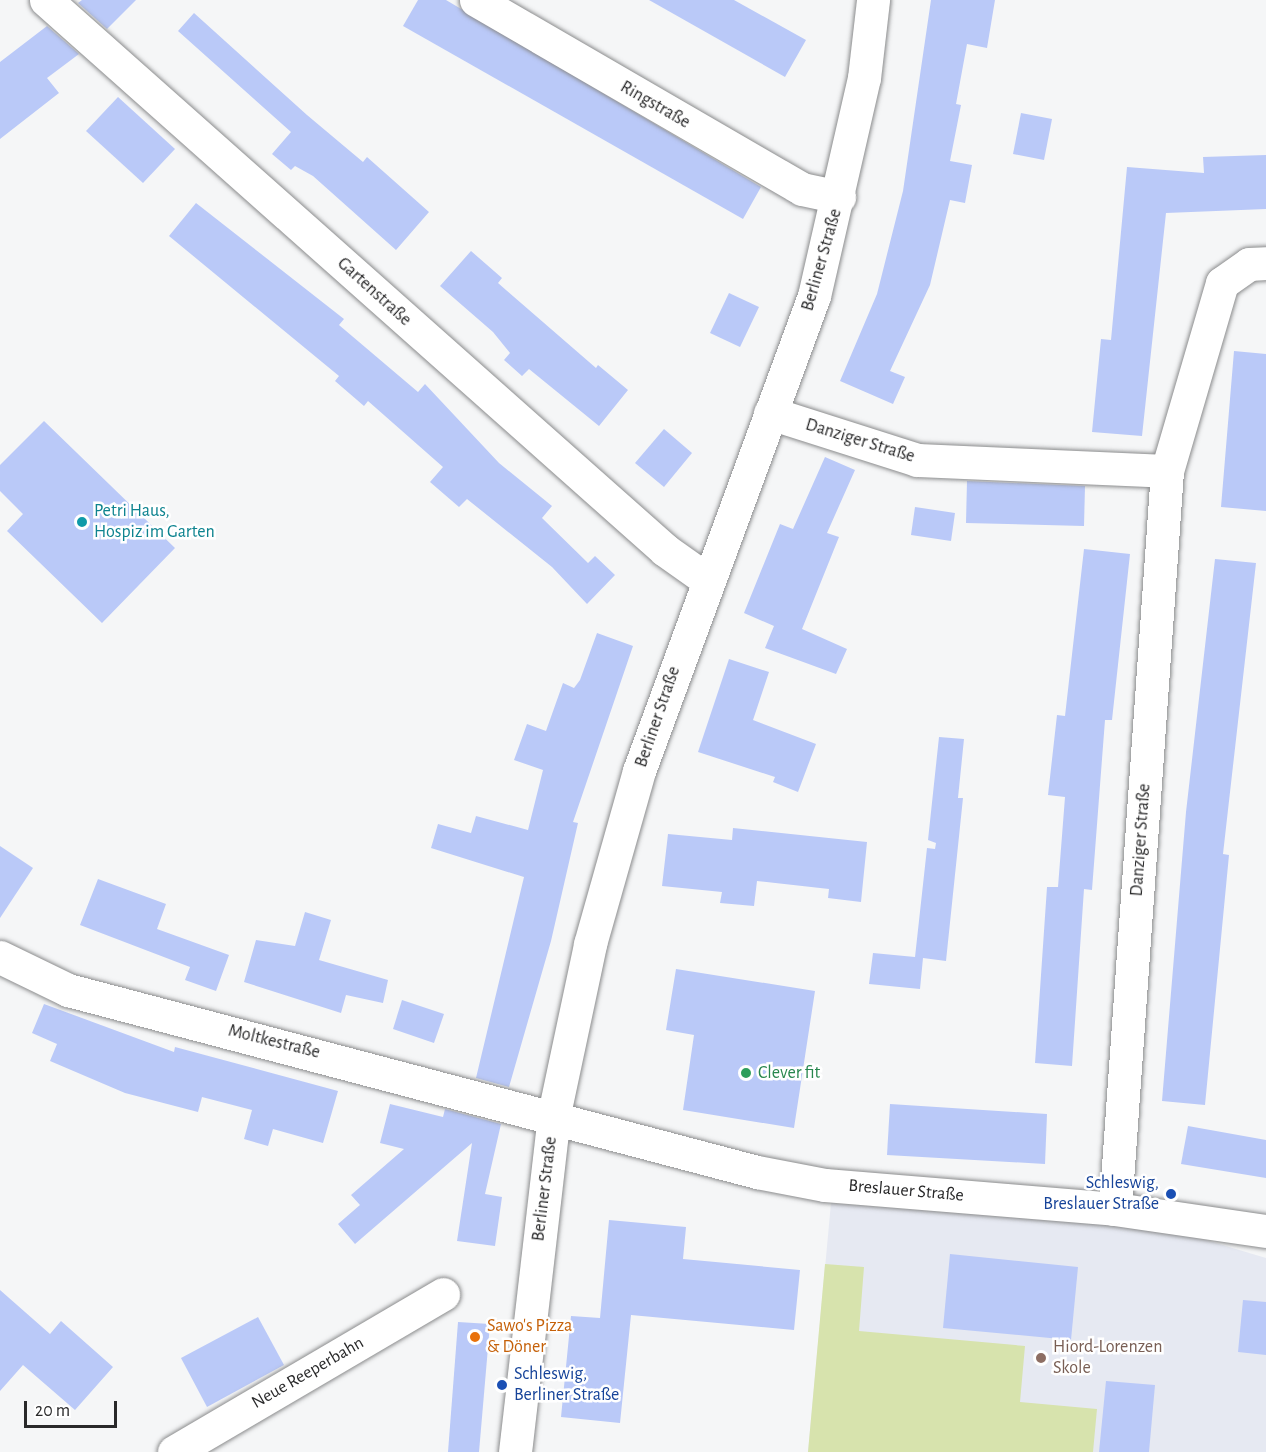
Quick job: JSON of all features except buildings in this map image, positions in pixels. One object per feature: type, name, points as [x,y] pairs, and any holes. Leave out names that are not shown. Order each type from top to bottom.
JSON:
[{"type":"street","name":"Gartenstraße","points":[[46,0],[665,550],[706,579]]},
{"type":"street","name":"Ringstraße","points":[[476,0],[802,189],[839,197]]},
{"type":"street","name":"Berliner Straße","points":[[515,1452],[554,1114],[590,944],[636,783],[706,579],[814,296],[839,197],[873,0]]},
{"type":"street","name":"Danziger Straße","points":[[1116,1209],[1167,471],[1222,283],[1249,264],[1266,263]]},
{"type":"street","name":"Danziger Straße","points":[[770,413],[917,460],[1167,471]]},
{"type":"street","name":"Moltkestraße","points":[[0,957],[68,990],[554,1114]]},
{"type":"street","name":"Breslauer Straße","points":[[554,1114],[757,1172],[825,1185],[1116,1209],[1266,1230]]},
{"type":"street","name":"Neue Reeperbahn","points":[[174,1452],[443,1294]]},
{"type":"shaded area","name":"Hiord-Lorenzen Skole","points":[[831,1203],[1169,1229],[1266,1258],[1266,1452],[808,1452]]},
{"type":"green space","points":[[825,1264],[864,1267],[859,1331],[1025,1346],[1020,1402],[1097,1409],[1093,1452],[808,1452]]},
{"type":"place","name":"Petri Haus, Hospiz im Garten","points":[[82,522]]},
{"type":"place","name":"Clever fit","points":[[746,1073]]},
{"type":"place","name":"Schleswig, Breslauer Straße","points":[[1171,1194]]},
{"type":"place","name":"Sawo's Pizza & Döner","points":[[475,1337]]},
{"type":"place","name":"Hiord-Lorenzen Skole","points":[[1041,1358]]},
{"type":"place","name":"Schleswig, Berliner Straße","points":[[502,1385]]}]
